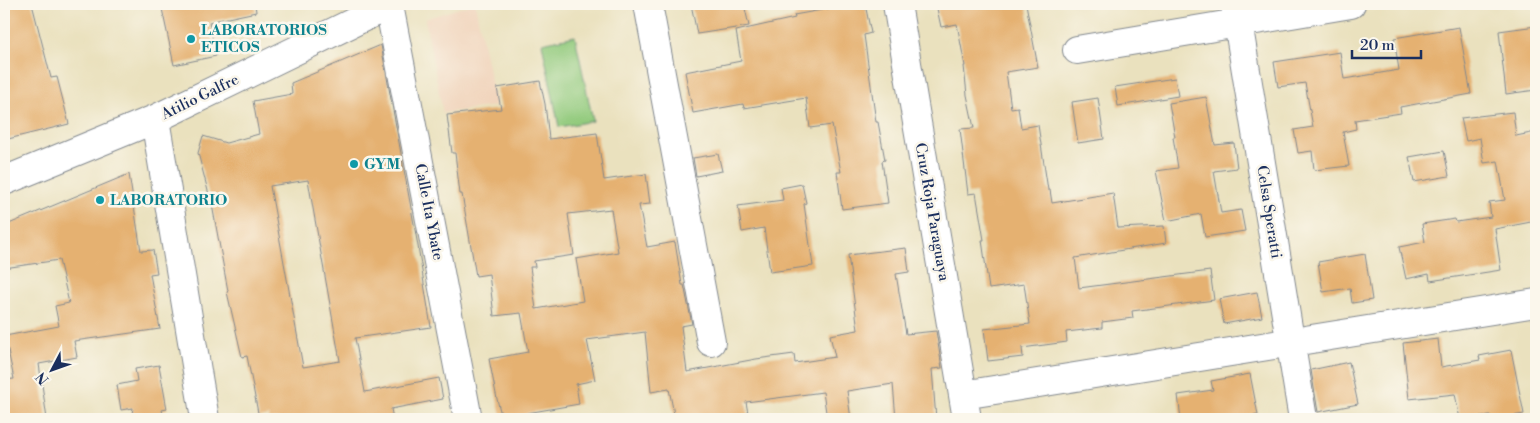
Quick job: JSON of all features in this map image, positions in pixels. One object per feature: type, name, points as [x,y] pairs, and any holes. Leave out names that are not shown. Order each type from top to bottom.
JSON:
[{"type":"street","name":"Atilio Galfre","points":[[4,181],[155,119],[390,4]]},
{"type":"street","name":"Calle Ita Ybate","points":[[390,4],[468,419]]},
{"type":"street","points":[[648,4],[711,342]]},
{"type":"street","name":"Cruz Roja Paraguaya","points":[[897,4],[965,407]]},
{"type":"street","points":[[1078,50],[1236,13],[1351,4]]},
{"type":"street","name":"Celsa Speratti","points":[[1236,13],[1303,419]]},
{"type":"street","points":[[155,119],[204,419]]},
{"type":"street","points":[[965,407],[1290,342],[1536,303]]},
{"type":"shaded area","points":[[475,4],[496,106],[443,113],[425,19]]},
{"type":"green space","points":[[575,36],[593,121],[559,127],[542,43]]},
{"type":"building","points":[[4,4],[32,4],[51,78],[57,77],[69,124],[4,140]]},
{"type":"building","name":"LABORATORIOS ETICOS","points":[[161,4],[255,4],[256,12],[209,22],[216,56],[174,65]]},
{"type":"building","points":[[691,4],[744,4],[749,26],[697,34]]},
{"type":"building","points":[[855,4],[865,4],[871,33],[864,35],[876,122],[878,122],[885,160],[882,161],[888,203],[842,209],[837,172],[841,172],[832,125],[810,128],[806,98],[744,108],[743,104],[693,113],[685,72],[741,61],[736,31],[795,18],[794,15]]},
{"type":"building","points":[[936,4],[1026,4],[1038,67],[1006,72],[1011,108],[1018,107],[1021,128],[1038,125],[1048,190],[1050,190],[1052,203],[1113,193],[1118,228],[1164,226],[1166,243],[1075,258],[1079,288],[1210,271],[1214,300],[1132,311],[1133,318],[1102,322],[1102,328],[1066,332],[1067,342],[1022,348],[1023,357],[988,361],[984,329],[1030,324],[1024,284],[989,289],[982,240],[984,240],[976,193],[968,194],[960,129],[974,128],[967,95],[965,66],[957,24],[941,27]]},
{"type":"building","points":[[1536,26],[1536,90],[1506,94],[1499,31]]},
{"type":"building","points":[[1459,27],[1471,94],[1400,107],[1401,113],[1355,120],[1356,129],[1343,132],[1349,166],[1314,170],[1312,151],[1298,153],[1294,130],[1313,127],[1305,83],[1278,87],[1274,62],[1340,52],[1344,79],[1399,70],[1394,38]]},
{"type":"building","points":[[381,45],[431,327],[355,338],[365,392],[439,378],[443,399],[391,409],[393,419],[269,419],[269,416],[259,418],[247,356],[242,357],[227,292],[213,210],[198,153],[203,136],[226,143],[259,134],[253,101],[292,94],[291,83]],"holes":[[[308,180],[340,361],[303,367],[270,186]]]},
{"type":"building","points":[[1175,78],[1178,96],[1118,106],[1115,87]]},
{"type":"building","points":[[540,81],[549,139],[597,133],[604,180],[646,174],[650,204],[639,205],[647,247],[675,242],[682,285],[684,285],[692,324],[681,326],[687,372],[794,354],[795,363],[835,357],[830,335],[858,330],[848,255],[906,248],[909,272],[896,274],[906,334],[936,331],[942,368],[932,369],[936,419],[896,419],[893,384],[847,391],[851,419],[827,419],[823,392],[746,402],[749,419],[675,419],[669,389],[651,392],[645,332],[587,340],[595,380],[576,384],[579,404],[502,419],[489,359],[528,352],[521,313],[494,316],[489,274],[476,276],[462,194],[460,194],[455,153],[452,153],[447,115],[501,109],[497,88]],"holes":[[[611,209],[618,252],[576,259],[583,301],[536,309],[530,267],[535,267],[534,261],[574,255],[568,214]]]},
{"type":"building","points":[[1206,97],[1215,145],[1234,143],[1237,168],[1214,171],[1221,213],[1241,210],[1245,231],[1205,237],[1201,214],[1166,221],[1156,171],[1178,168],[1169,103]]},
{"type":"building","points":[[1098,98],[1104,139],[1078,143],[1072,102]]},
{"type":"building","points":[[1513,112],[1516,136],[1536,132],[1536,221],[1495,229],[1501,270],[1430,281],[1429,274],[1406,279],[1399,247],[1425,242],[1422,224],[1455,219],[1456,222],[1491,217],[1489,202],[1505,200],[1498,161],[1484,163],[1480,138],[1466,141],[1461,118]]},
{"type":"building","points":[[1444,151],[1449,176],[1414,182],[1409,157]]},
{"type":"building","points":[[718,154],[722,171],[696,176],[693,158]]},
{"type":"building","points":[[129,174],[141,251],[153,250],[157,273],[150,274],[160,329],[74,341],[77,357],[39,364],[47,419],[4,419],[4,380],[14,379],[5,336],[59,326],[55,306],[69,303],[59,260],[4,268],[4,226]]},
{"type":"building","points":[[802,184],[813,266],[770,272],[764,228],[742,232],[738,206],[783,200],[781,188]]},
{"type":"building","points":[[1365,254],[1372,300],[1352,303],[1350,288],[1323,292],[1318,262]]},
{"type":"building","points":[[1257,292],[1262,317],[1224,324],[1219,299]]},
{"type":"building","points":[[1438,339],[1441,367],[1480,360],[1479,356],[1511,350],[1524,414],[1495,419],[1491,419],[1490,415],[1460,419],[1455,394],[1409,399],[1403,343]]},
{"type":"building","points":[[1349,362],[1358,404],[1318,412],[1311,370]]},
{"type":"building","points":[[159,365],[167,409],[162,410],[164,419],[131,419],[133,408],[121,410],[117,385],[137,381],[135,369]]},
{"type":"building","points":[[1250,374],[1258,415],[1231,419],[1181,419],[1178,395],[1213,390],[1211,381]]},
{"type":"place","name":"LABORATORIOS ETICOS","points":[[191,39]]},
{"type":"place","name":"GYM","points":[[354,164]]},
{"type":"place","name":"LABORATORIO","points":[[100,200]]}]
